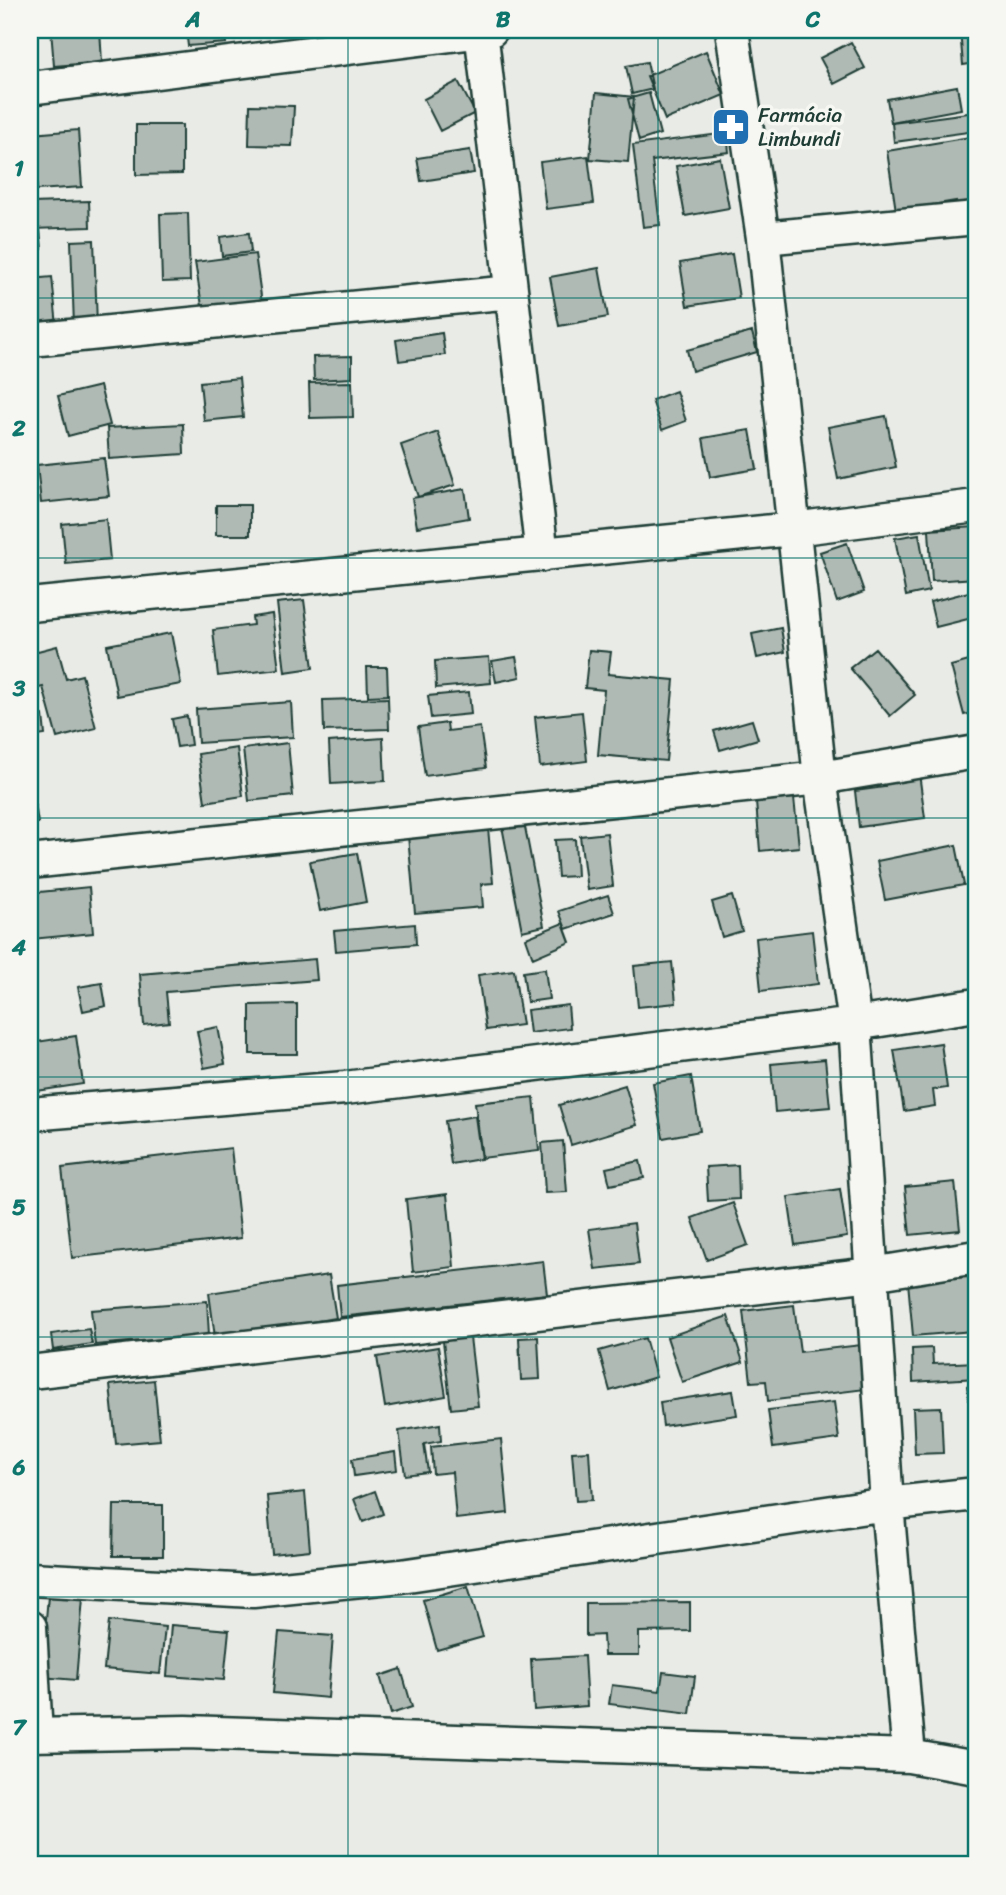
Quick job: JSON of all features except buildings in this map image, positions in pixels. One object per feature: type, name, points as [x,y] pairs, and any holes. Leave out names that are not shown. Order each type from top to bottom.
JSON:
[{"type":"street","points":[[30,88],[485,30],[511,292],[542,555]]},
{"type":"street","points":[[732,30],[763,238],[820,779],[855,1024],[887,1504],[909,1756]]},
{"type":"street","points":[[763,238],[976,218]]},
{"type":"street","points":[[30,340],[511,292]]},
{"type":"street","points":[[30,605],[793,529],[976,506]]},
{"type":"street","points":[[30,862],[820,779],[976,752]]},
{"type":"street","points":[[30,1114],[345,1088],[855,1024],[976,1005]]},
{"type":"street","points":[[30,1372],[872,1274],[976,1257]]},
{"type":"street","points":[[30,1579],[253,1591],[401,1576],[887,1504],[976,1494]]},
{"type":"street","points":[[30,1627],[33,1735],[186,1732],[909,1756],[976,1768]]},
{"type":"place","name":"Farmácia Limbundi","points":[[731,127]]}]
